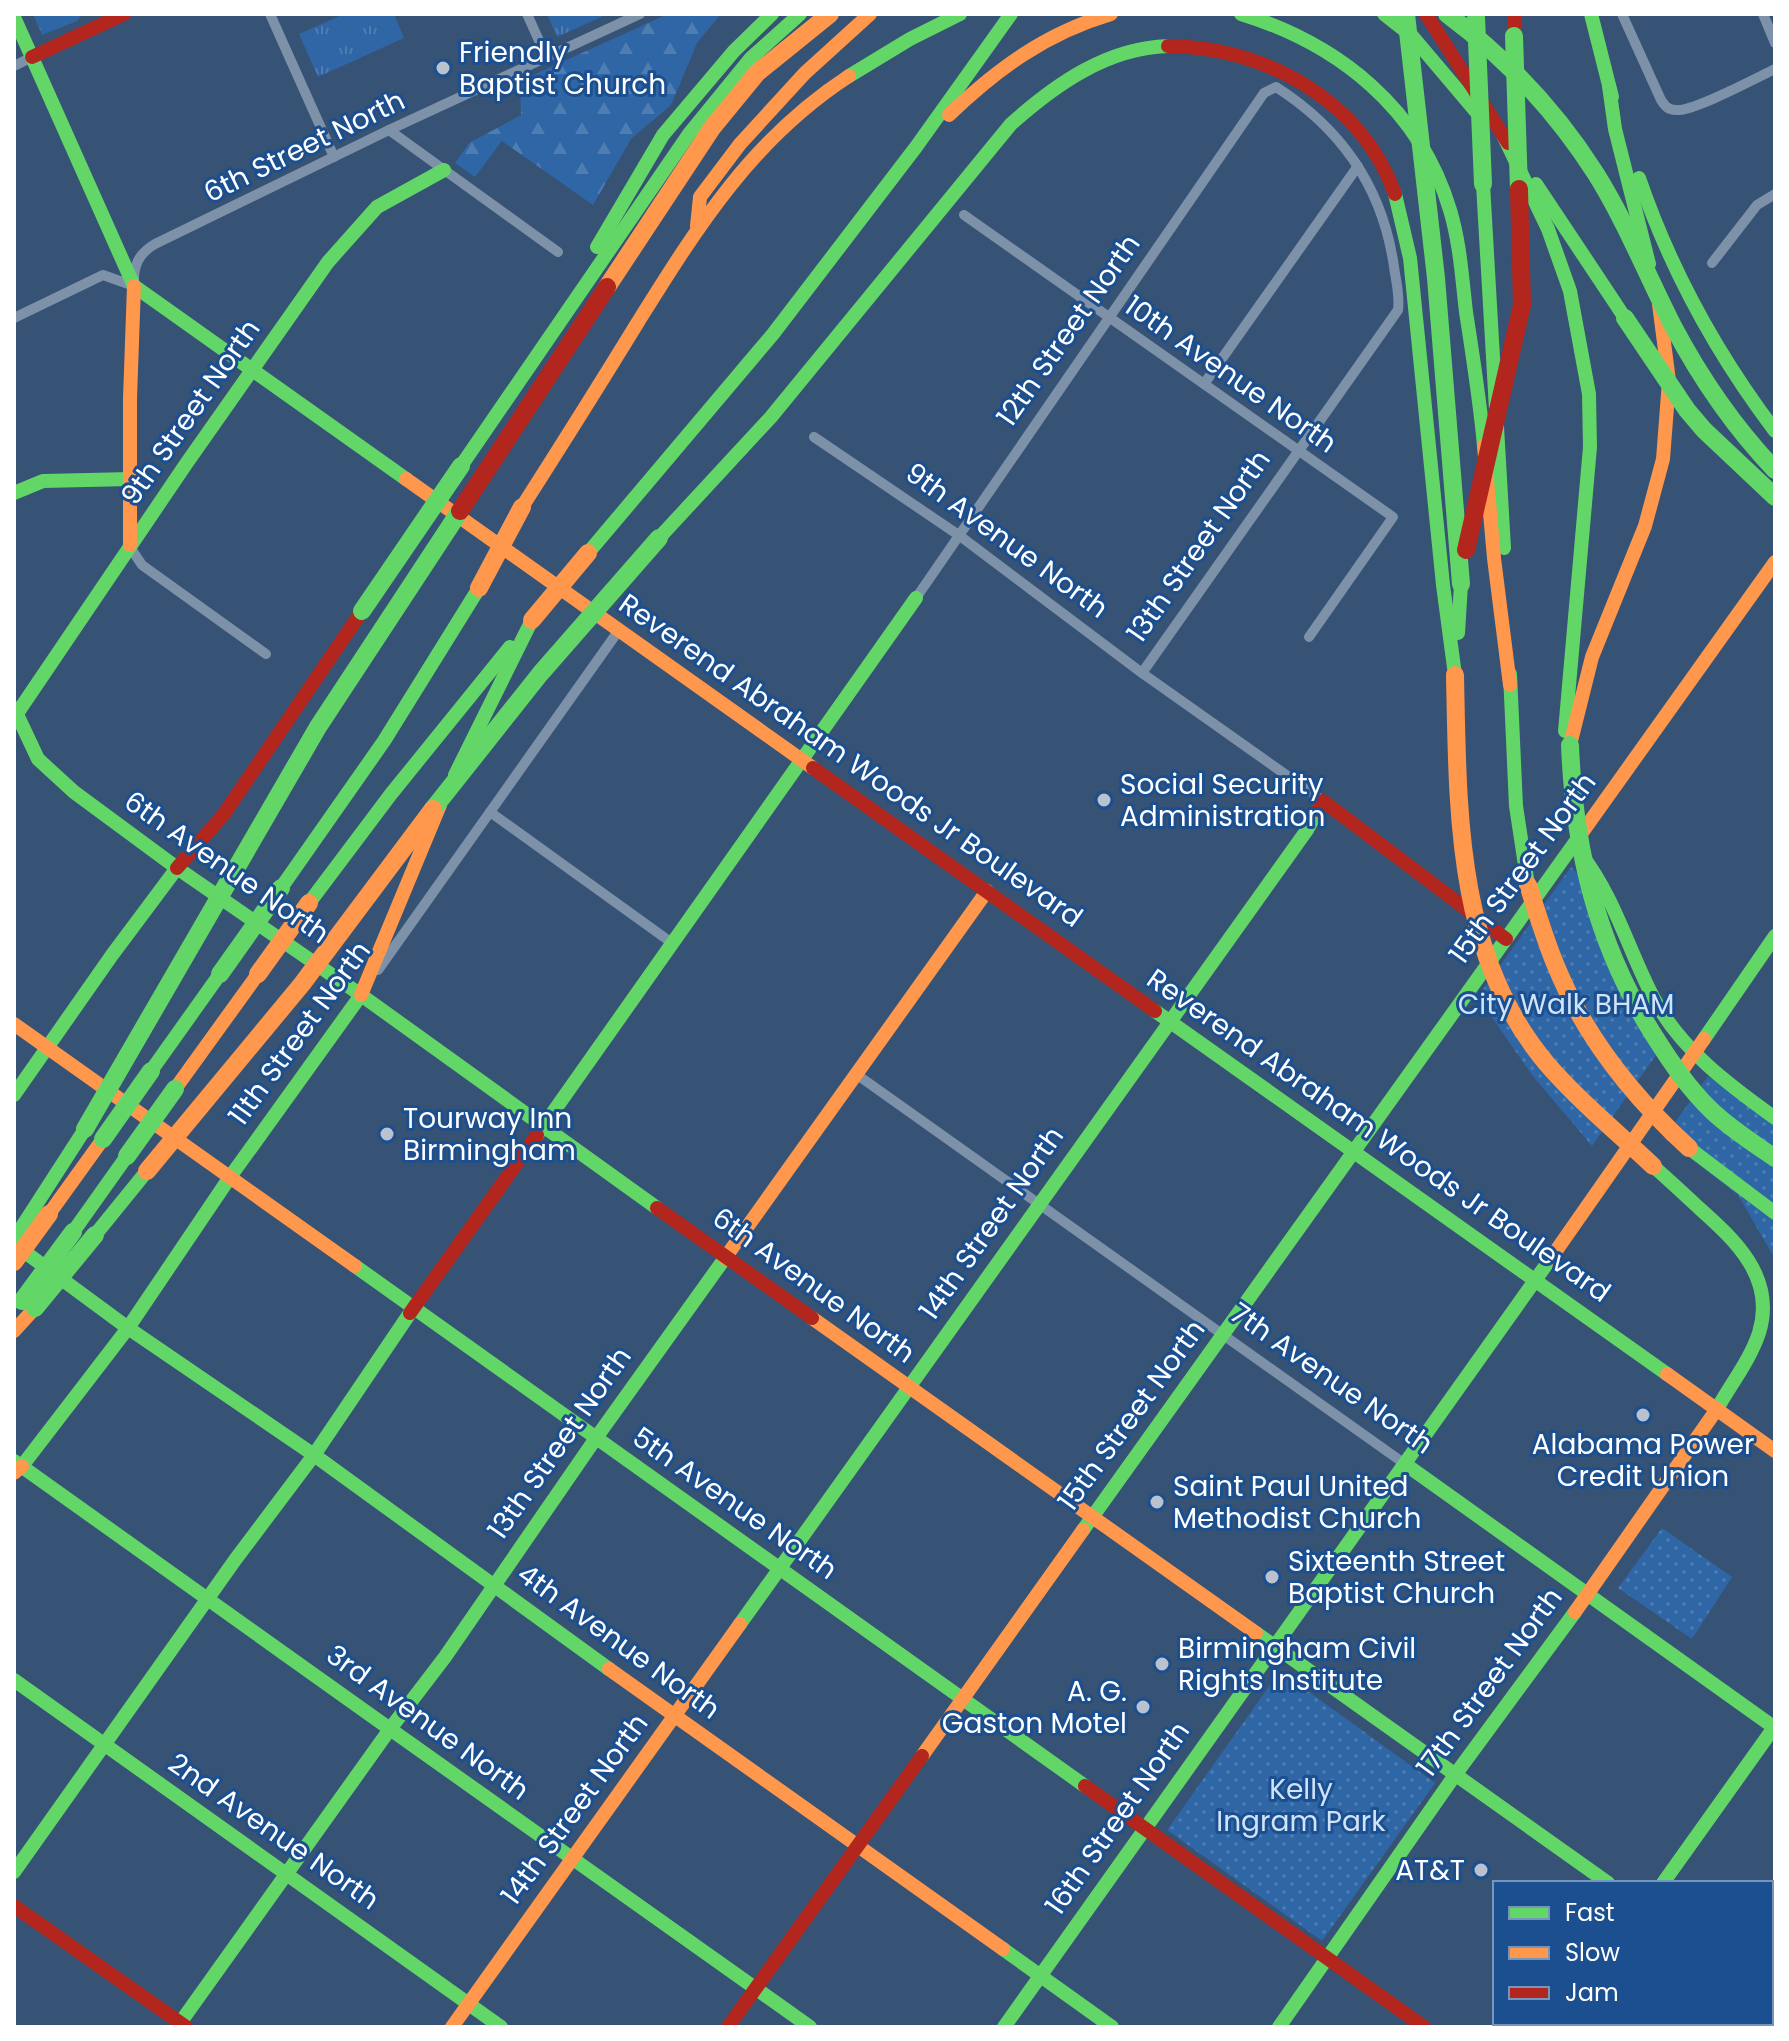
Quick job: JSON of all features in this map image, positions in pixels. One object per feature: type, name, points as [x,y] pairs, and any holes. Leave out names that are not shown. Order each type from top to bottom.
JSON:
[{"type":"main road","points":[[32,57],[124,14]]},
{"type":"main road","points":[[537,350],[663,135],[734,51],[772,14]]},
{"type":"main road","points":[[14,1095],[177,868],[224,814],[537,350],[702,113],[776,33],[800,14]]},
{"type":"main road","points":[[14,1262],[85,1129],[311,739],[712,128],[757,73],[830,14]]},
{"type":"main road","points":[[697,226],[700,197],[740,144],[805,73],[870,14]]},
{"type":"main road","points":[[14,1242],[103,1139],[325,830],[418,689],[479,588],[522,507],[697,226],[765,144],[805,110],[856,70],[913,36],[960,14]]},
{"type":"main road","points":[[14,1331],[24,1307],[73,1232],[391,794],[532,620],[773,334],[916,147],[1011,14]]},
{"type":"main road","points":[[916,147],[1012,58],[1062,30],[1111,14]]},
{"type":"main road","points":[[1241,14],[1277,24],[1329,51],[1377,89],[1412,132],[1447,201],[1455,232],[1480,397],[1492,540],[1510,685]]},
{"type":"main road","points":[[1384,14],[1412,36],[1455,83],[1520,171]]},
{"type":"main road","points":[[1406,14],[1435,264],[1451,431],[1461,584]]},
{"type":"main road","points":[[1426,14],[1687,410],[1775,497]]},
{"type":"main road","points":[[1447,14],[1507,62],[1570,136],[1612,202],[1681,341],[1710,389],[1741,432],[1775,470]]},
{"type":"main road","points":[[1455,675],[1461,584],[1473,505],[1517,342],[1522,305],[1514,14]]},
{"type":"main road","points":[[1591,14],[1609,86],[1645,199],[1682,288],[1716,348],[1775,431]]},
{"type":"main road","points":[[1476,15],[1495,360],[1513,786],[1517,830],[1533,898],[1566,986],[1601,1046],[1648,1110],[1717,1171],[1775,1213]]},
{"type":"main road","points":[[14,17],[134,286],[130,547]]},
{"type":"main road","points":[[24,1307],[95,1235],[302,984],[438,802],[530,686],[659,538],[771,417],[1011,124],[1054,86],[1089,68],[1136,50],[1187,46],[1220,50],[1268,63],[1318,91],[1361,131],[1388,177],[1401,210],[1410,258],[1455,675]]},
{"type":"main road","points":[[1609,86],[1615,129],[1664,327],[1669,362],[1669,403],[1664,458],[1651,508],[1595,647],[1570,745],[1572,805],[1595,915],[1614,965],[1645,1024],[1678,1072],[1718,1117],[1775,1158]]},
{"type":"main road","points":[[1503,135],[1548,229],[1570,291],[1589,394],[1590,447],[1586,503],[1564,727],[1570,745]]},
{"type":"main road","name":"9th Street North","points":[[15,714],[328,262],[377,207],[444,170]]},
{"type":"main road","name":"Reverend Abraham Woods Jr Boulevard","points":[[134,286],[1775,1451]]},
{"type":"main road","points":[[14,493],[43,481],[131,479]]},
{"type":"main road","name":"15th Street North","points":[[728,2027],[1775,562]]},
{"type":"main road","points":[[14,1872],[208,1598],[314,1455],[413,1308],[739,852],[916,598]]},
{"type":"main road","points":[[361,995],[435,816],[532,620]]},
{"type":"main road","name":"17th Street North","points":[[1279,2027],[1717,1409],[1760,1329],[1764,1295],[1750,1257],[1546,1062],[1523,1032],[1490,973],[1472,919],[1465,882],[1458,801],[1455,675]]},
{"type":"main road","name":"6th Avenue North","points":[[15,714],[38,759],[74,792],[177,868],[361,995],[1605,1881]]},
{"type":"main road","points":[[1323,801],[1506,939]]},
{"type":"main road","name":"14th Street North","points":[[452,2027],[1307,830],[1323,801]]},
{"type":"main road","points":[[1573,845],[1592,866],[1612,898],[1655,999],[1674,1031],[1750,1100],[1775,1118]]},
{"type":"main road","name":"13th Street North","points":[[181,2026],[987,891]]},
{"type":"main road","name":"16th Street North","points":[[1004,2027],[1535,1281],[1775,936]]},
{"type":"main road","name":"11th Street North","points":[[17,1467],[128,1328],[230,1177],[361,995]]},
{"type":"main road","name":"5th Avenue North","points":[[14,1024],[1424,2027]]},
{"type":"main road","name":"4th Avenue North","points":[[14,1242],[128,1328],[314,1455],[675,1717],[1112,2027]]},
{"type":"main road","name":"7th Avenue North","points":[[1405,1464],[1775,1727]]},
{"type":"main road","name":"3rd Avenue North","points":[[17,1467],[208,1598],[810,2027]]},
{"type":"main road","name":"2nd Avenue North","points":[[14,1680],[501,2027]]},
{"type":"main road","points":[[1664,1881],[1775,1727]]},
{"type":"main road","points":[[14,1906],[181,2026]]},
{"type":"street","points":[[270,14],[334,157]]},
{"type":"street","points":[[527,14],[546,56]]},
{"type":"street","name":"6th Street North","points":[[134,286],[134,271],[143,251],[389,130],[640,14]]},
{"type":"street","points":[[1622,14],[1661,100],[1673,110],[1692,107],[1775,69]]},
{"type":"street","points":[[1763,14],[1775,43]]},
{"type":"street","points":[[14,66],[32,57]]},
{"type":"street","name":"13th Street North","points":[[1142,673],[1398,310],[1399,295],[1386,225],[1358,166],[1341,142],[1305,107],[1276,87],[1264,93]]},
{"type":"street","name":"12th Street North","points":[[916,598],[1264,93]]},
{"type":"street","points":[[389,130],[558,252]]},
{"type":"street","points":[[1204,384],[1358,166]]},
{"type":"street","points":[[1712,263],[1757,205],[1775,194]]},
{"type":"street","name":"10th Avenue North","points":[[964,215],[1393,517],[1309,637]]},
{"type":"street","points":[[14,318],[103,275],[134,286]]},
{"type":"street","name":"9th Avenue North","points":[[814,437],[960,536],[1142,673],[1323,801]]},
{"type":"street","points":[[130,547],[142,565],[266,654]]},
{"type":"street","name":"11th Street North","points":[[361,995],[619,630]]},
{"type":"street","points":[[490,812],[672,943]]},
{"type":"street","name":"7th Avenue North","points":[[856,1074],[1405,1464]]},
{"type":"green space","points":[[33,14],[82,14],[77,21],[42,35]]},
{"type":"green space","points":[[344,14],[394,14],[404,38],[318,77],[299,34]]},
{"type":"green space","points":[[547,14],[608,14],[557,37]]},
{"type":"green space","points":[[668,14],[721,14],[697,43],[671,105],[631,139],[593,205],[502,141],[475,177],[455,163],[469,143],[521,115],[520,81]]},
{"type":"green space","name":"City Walk BHAM","points":[[1571,867],[1590,886],[1625,967],[1665,1042],[1592,1146],[1532,1075],[1484,1006],[1481,992]]},
{"type":"green space","name":"City Walk BHAM","points":[[1708,1076],[1775,1124],[1775,1259],[1738,1195],[1664,1138]]},
{"type":"green space","points":[[1662,1528],[1732,1577],[1692,1639],[1618,1588]]},
{"type":"green space","name":"Kelly Ingram Park","points":[[1280,1671],[1435,1783],[1322,1941],[1167,1830]]},
{"type":"traffic: fast","points":[[597,247],[663,135],[734,51],[772,14]]},
{"type":"traffic: fast","points":[[461,466],[689,134],[751,58],[800,14]]},
{"type":"traffic: fast","points":[[849,76],[910,39],[960,14]]},
{"type":"traffic: fast","points":[[588,553],[773,334],[916,147],[1011,14]]},
{"type":"traffic: fast","points":[[1241,14],[1311,43],[1342,63],[1371,85],[1397,112],[1418,141],[1436,174],[1456,235],[1484,446]]},
{"type":"traffic: fast","points":[[1384,14],[1412,36],[1478,114]]},
{"type":"traffic: fast","points":[[1406,14],[1436,278],[1461,584]]},
{"type":"traffic: fast","points":[[1447,14],[1510,67],[1547,107],[1581,151],[1617,211],[1695,365],[1732,420],[1775,470]]},
{"type":"traffic: fast","points":[[1591,14],[1612,97]]},
{"type":"traffic: fast","points":[[14,17],[134,286],[406,479]]},
{"type":"traffic: fast","points":[[1476,17],[1483,184]]},
{"type":"traffic: fast","points":[[1514,36],[1519,189]]},
{"type":"traffic: fast","points":[[659,538],[771,417],[1011,124],[1064,82],[1103,61],[1124,53],[1168,46]]},
{"type":"traffic: fast","points":[[1609,86],[1615,129],[1649,264]]},
{"type":"traffic: fast","points":[[1503,135],[1548,229],[1570,291],[1589,394],[1590,447],[1565,731]]},
{"type":"traffic: fast","points":[[14,718],[328,262],[377,207],[444,170]]},
{"type":"traffic: fast","points":[[1639,178],[1665,246],[1697,310],[1733,372],[1775,431]]},
{"type":"traffic: fast","points":[[1483,184],[1504,548]]},
{"type":"traffic: fast","points":[[1536,184],[1625,318]]},
{"type":"traffic: fast","points":[[1395,194],[1410,258],[1455,675]]},
{"type":"traffic: fast","points":[[1625,318],[1687,410],[1775,497]]},
{"type":"traffic: fast","points":[[362,611],[461,466]]},
{"type":"traffic: fast","points":[[14,493],[43,481],[131,479]]},
{"type":"traffic: fast","points":[[85,1129],[318,727],[460,511]]},
{"type":"traffic: fast","points":[[433,809],[540,674],[659,538]]},
{"type":"traffic: fast","points":[[1458,633],[1461,584]]},
{"type":"traffic: fast","points":[[281,888],[384,741],[479,588]]},
{"type":"traffic: fast","points":[[537,1135],[916,598]]},
{"type":"traffic: fast","points":[[455,775],[532,620]]},
{"type":"traffic: fast","points":[[309,903],[391,794],[510,647]]},
{"type":"traffic: fast","points":[[1510,674],[1516,806],[1528,885]]},
{"type":"traffic: fast","points":[[14,708],[38,759],[74,792],[657,1208]]},
{"type":"traffic: fast","points":[[1570,745],[1572,784],[1583,859],[1603,931],[1617,966],[1653,1034],[1695,1093],[1727,1124],[1775,1158]]},
{"type":"traffic: fast","points":[[740,1624],[1307,830],[1318,810]]},
{"type":"traffic: fast","points":[[1083,1530],[1581,834]]},
{"type":"traffic: fast","points":[[1581,854],[1603,888],[1664,1016],[1707,1065],[1775,1118]]},
{"type":"traffic: fast","points":[[14,1095],[177,868]]},
{"type":"traffic: fast","points":[[220,974],[281,888]]},
{"type":"traffic: fast","points":[[1704,1039],[1775,936]]},
{"type":"traffic: fast","points":[[151,1071],[220,974]]},
{"type":"traffic: fast","points":[[22,1466],[128,1328],[230,1177],[361,995]]},
{"type":"traffic: fast","points":[[1155,1011],[1667,1374]]},
{"type":"traffic: fast","points":[[103,1139],[151,1071]]},
{"type":"traffic: fast","points":[[127,1156],[175,1089]]},
{"type":"traffic: fast","points":[[14,1239],[85,1129]]},
{"type":"traffic: fast","points":[[1689,1148],[1775,1213]]},
{"type":"traffic: fast","points":[[73,1232],[127,1156]]},
{"type":"traffic: fast","points":[[1653,1166],[1739,1248],[1757,1278],[1762,1295],[1763,1313],[1759,1333],[1717,1409]]},
{"type":"traffic: fast","points":[[95,1235],[147,1171]]},
{"type":"traffic: fast","points":[[22,1301],[73,1232]]},
{"type":"traffic: fast","points":[[35,1308],[95,1235]]},
{"type":"traffic: fast","points":[[14,1244],[128,1328],[314,1455],[235,1560],[14,1872]]},
{"type":"traffic: fast","points":[[725,1258],[445,1657],[390,1729],[810,2027]]},
{"type":"traffic: fast","points":[[1004,2027],[1551,1258]]},
{"type":"traffic: fast","points":[[355,1266],[1085,1786]]},
{"type":"traffic: fast","points":[[410,1313],[314,1455],[609,1669]]},
{"type":"traffic: fast","points":[[14,1461],[390,1729],[180,2023]]},
{"type":"traffic: fast","points":[[1405,1464],[1775,1728]]},
{"type":"traffic: fast","points":[[1279,2027],[1455,1775],[1575,1612]]},
{"type":"traffic: fast","points":[[1256,1633],[1605,1881]]},
{"type":"traffic: fast","points":[[14,1680],[501,2027]]},
{"type":"traffic: fast","points":[[1664,1881],[1775,1726]]},
{"type":"traffic: fast","points":[[1003,1949],[1112,2027]]},
{"type":"traffic: slow","points":[[607,287],[712,128],[757,73],[830,14]]},
{"type":"traffic: slow","points":[[697,226],[700,197],[740,144],[805,73],[870,14]]},
{"type":"traffic: slow","points":[[949,115],[985,82],[1024,54],[1065,31],[1111,14]]},
{"type":"traffic: slow","points":[[522,507],[683,252],[730,187],[755,156],[784,128],[849,76]]},
{"type":"traffic: slow","points":[[130,545],[134,286]]},
{"type":"traffic: slow","points":[[1570,745],[1592,657],[1645,526],[1663,459],[1669,381],[1659,304]]},
{"type":"traffic: slow","points":[[1484,446],[1510,685]]},
{"type":"traffic: slow","points":[[406,479],[813,768]]},
{"type":"traffic: slow","points":[[479,588],[522,507]]},
{"type":"traffic: slow","points":[[532,620],[588,553]]},
{"type":"traffic: slow","points":[[1581,834],[1775,562]]},
{"type":"traffic: slow","points":[[1455,675],[1461,829],[1478,929],[1494,976],[1517,1022],[1547,1064],[1585,1104],[1653,1166]]},
{"type":"traffic: slow","points":[[361,995],[440,805]]},
{"type":"traffic: slow","points":[[147,1171],[302,984],[433,809]]},
{"type":"traffic: slow","points":[[1528,885],[1552,956],[1581,1017],[1630,1087],[1689,1148]]},
{"type":"traffic: slow","points":[[725,1258],[987,891]]},
{"type":"traffic: slow","points":[[258,974],[309,903]]},
{"type":"traffic: slow","points":[[175,1089],[258,974]]},
{"type":"traffic: slow","points":[[14,1024],[355,1266]]},
{"type":"traffic: slow","points":[[1551,1258],[1704,1039]]},
{"type":"traffic: slow","points":[[49,1214],[103,1139]]},
{"type":"traffic: slow","points":[[14,1262],[49,1214]]},
{"type":"traffic: slow","points":[[14,1331],[35,1308]]},
{"type":"traffic: slow","points":[[812,1318],[1256,1633]]},
{"type":"traffic: slow","points":[[1667,1374],[1775,1451]]},
{"type":"traffic: slow","points":[[1575,1612],[1717,1409]]},
{"type":"traffic: slow","points":[[14,1473],[22,1466]]},
{"type":"traffic: slow","points":[[922,1756],[1083,1530]]},
{"type":"traffic: slow","points":[[452,2027],[740,1624]]},
{"type":"traffic: slow","points":[[609,1669],[1003,1949]]},
{"type":"traffic: jam","points":[[32,57],[124,14]]},
{"type":"traffic: jam","points":[[1426,14],[1508,143]]},
{"type":"traffic: jam","points":[[1514,14],[1514,36]]},
{"type":"traffic: jam","points":[[1168,46],[1240,56],[1273,68],[1305,85],[1334,106],[1359,131],[1379,161],[1395,194]]},
{"type":"traffic: jam","points":[[1466,550],[1522,305],[1519,189]]},
{"type":"traffic: jam","points":[[460,511],[607,287]]},
{"type":"traffic: jam","points":[[177,868],[224,814],[362,611]]},
{"type":"traffic: jam","points":[[813,768],[1155,1011]]},
{"type":"traffic: jam","points":[[1318,810],[1323,801],[1506,939]]},
{"type":"traffic: jam","points":[[410,1313],[537,1135]]},
{"type":"traffic: jam","points":[[657,1208],[812,1318]]},
{"type":"traffic: jam","points":[[728,2027],[922,1756]]},
{"type":"traffic: jam","points":[[1085,1786],[1424,2027]]},
{"type":"traffic: jam","points":[[14,1906],[186,2027]]},
{"type":"place","name":"Friendly Baptist Church","points":[[443,68]]},
{"type":"place","name":"Social Security Administration","points":[[1104,800]]},
{"type":"place","name":"Tourway Inn Birmingham","points":[[387,1134]]},
{"type":"place","name":"Alabama Power Credit Union","points":[[1643,1415]]},
{"type":"place","name":"Saint Paul United Methodist Church","points":[[1157,1502]]},
{"type":"place","name":"Sixteenth Street Baptist Church","points":[[1272,1577]]},
{"type":"place","name":"Birmingham Civil Rights Institute","points":[[1162,1664]]},
{"type":"place","name":"A. G. Gaston Motel","points":[[1143,1707]]},
{"type":"place","name":"AT&T","points":[[1481,1870]]}]
